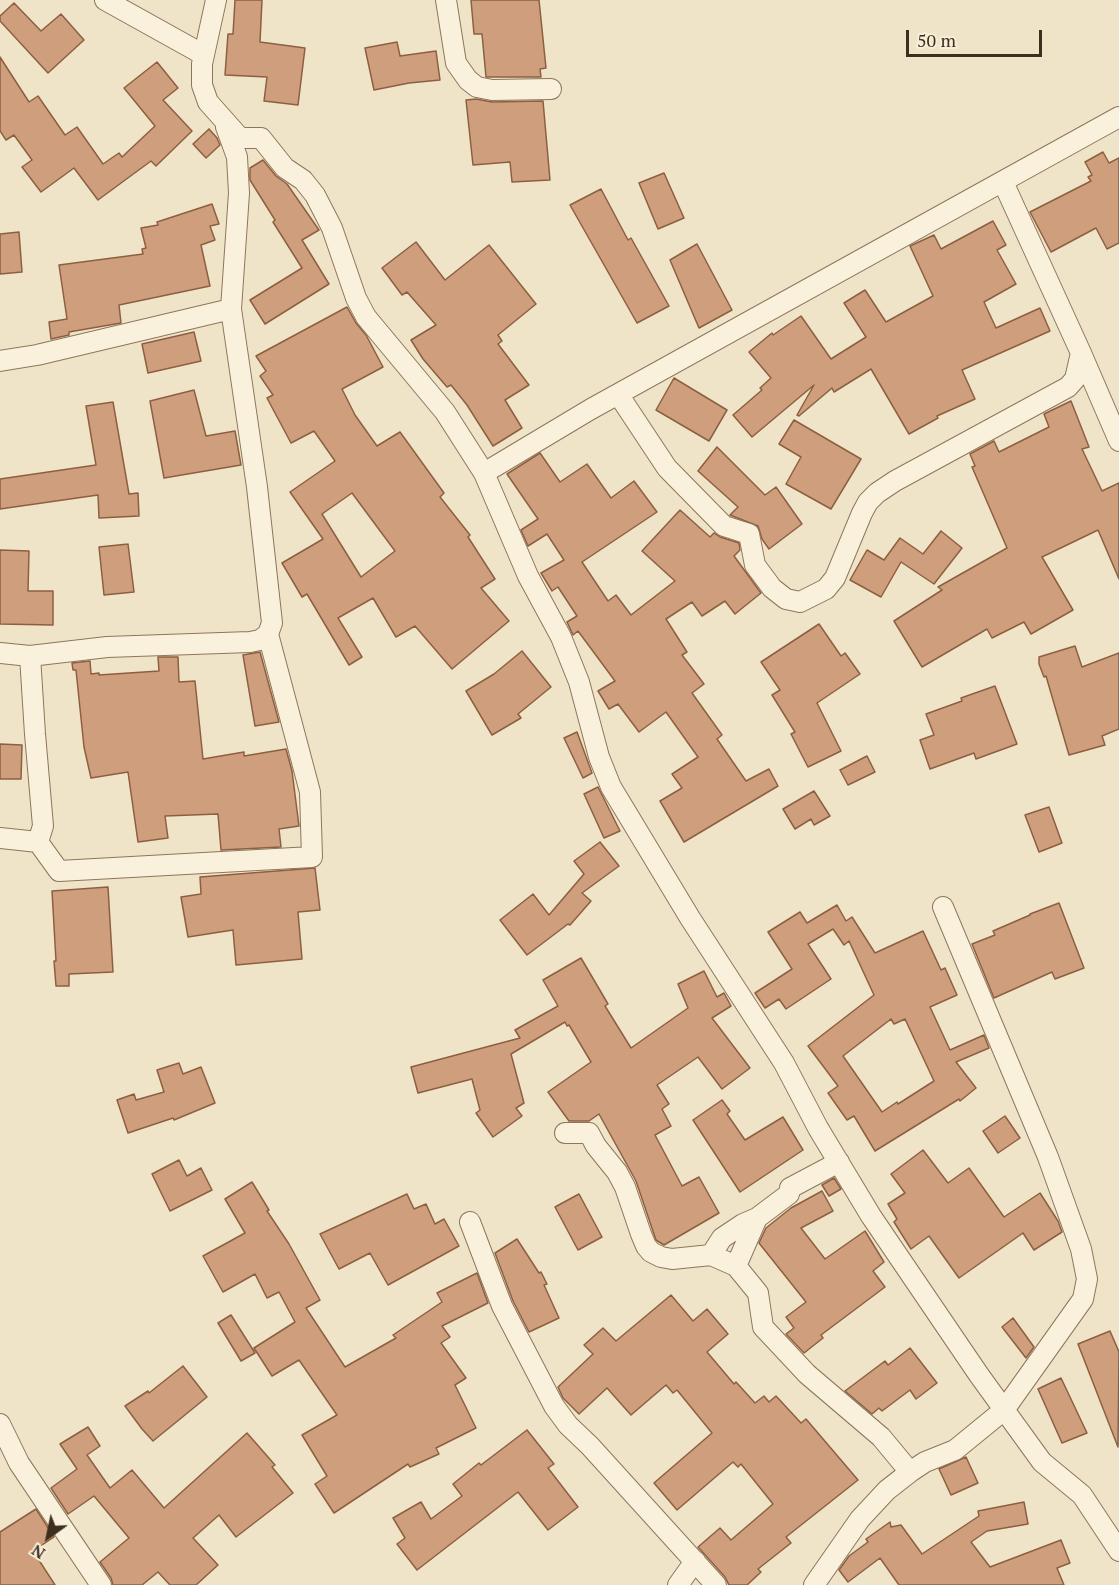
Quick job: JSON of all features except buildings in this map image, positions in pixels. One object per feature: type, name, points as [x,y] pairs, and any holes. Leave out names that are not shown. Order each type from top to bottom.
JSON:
[{"type":"street","points":[[105,0],[204,55]]},
{"type":"street","points":[[216,0],[204,55],[202,85],[208,102],[240,138],[261,138],[285,168],[303,180],[315,195],[332,228],[356,298],[366,317],[445,412],[484,473],[528,576],[561,637],[579,682],[599,757],[611,787],[690,918],[784,1063],[877,1226],[1042,1462],[1082,1495],[1119,1551]]},
{"type":"street","points":[[446,0],[456,63],[468,80],[477,87],[492,90],[551,89]]},
{"type":"street","points":[[484,473],[618,394],[1119,117]]},
{"type":"street","points":[[0,653],[30,656],[107,647],[250,642],[260,640],[268,634],[272,623],[257,487],[231,309],[239,193],[237,157],[225,122]]},
{"type":"street","points":[[1004,182],[1119,441]]},
{"type":"street","points":[[231,309],[246,268]]},
{"type":"street","points":[[0,361],[37,355],[231,309]]},
{"type":"street","points":[[618,394],[667,468],[724,526],[749,534],[755,565],[772,588],[786,599],[800,602],[826,589],[835,578],[862,513],[877,493],[1068,387],[1075,379],[1081,353]]},
{"type":"street","points":[[0,838],[38,842],[59,871],[312,857],[310,792],[268,634]]},
{"type":"street","points":[[30,656],[34,734],[43,826],[38,842]]},
{"type":"street","points":[[814,1585],[860,1519],[888,1490],[925,1462],[955,1450],[1004,1410],[1083,1299],[1087,1279],[1082,1249],[1048,1157],[944,907]]},
{"type":"street","points":[[565,1133],[589,1133],[625,1187],[641,1234],[651,1252],[661,1257],[672,1258],[711,1255],[736,1266],[758,1293],[763,1327],[807,1374],[881,1437],[910,1472]]},
{"type":"street","points":[[711,1255],[722,1238],[757,1218],[789,1194],[790,1188],[839,1162]]},
{"type":"street","points":[[736,1266],[757,1218]]},
{"type":"street","points":[[470,1222],[502,1306],[554,1406],[568,1425],[590,1446],[716,1585]]},
{"type":"street","points":[[0,1424],[19,1463],[101,1585]]},
{"type":"street","points":[[678,1585],[695,1561]]}]
